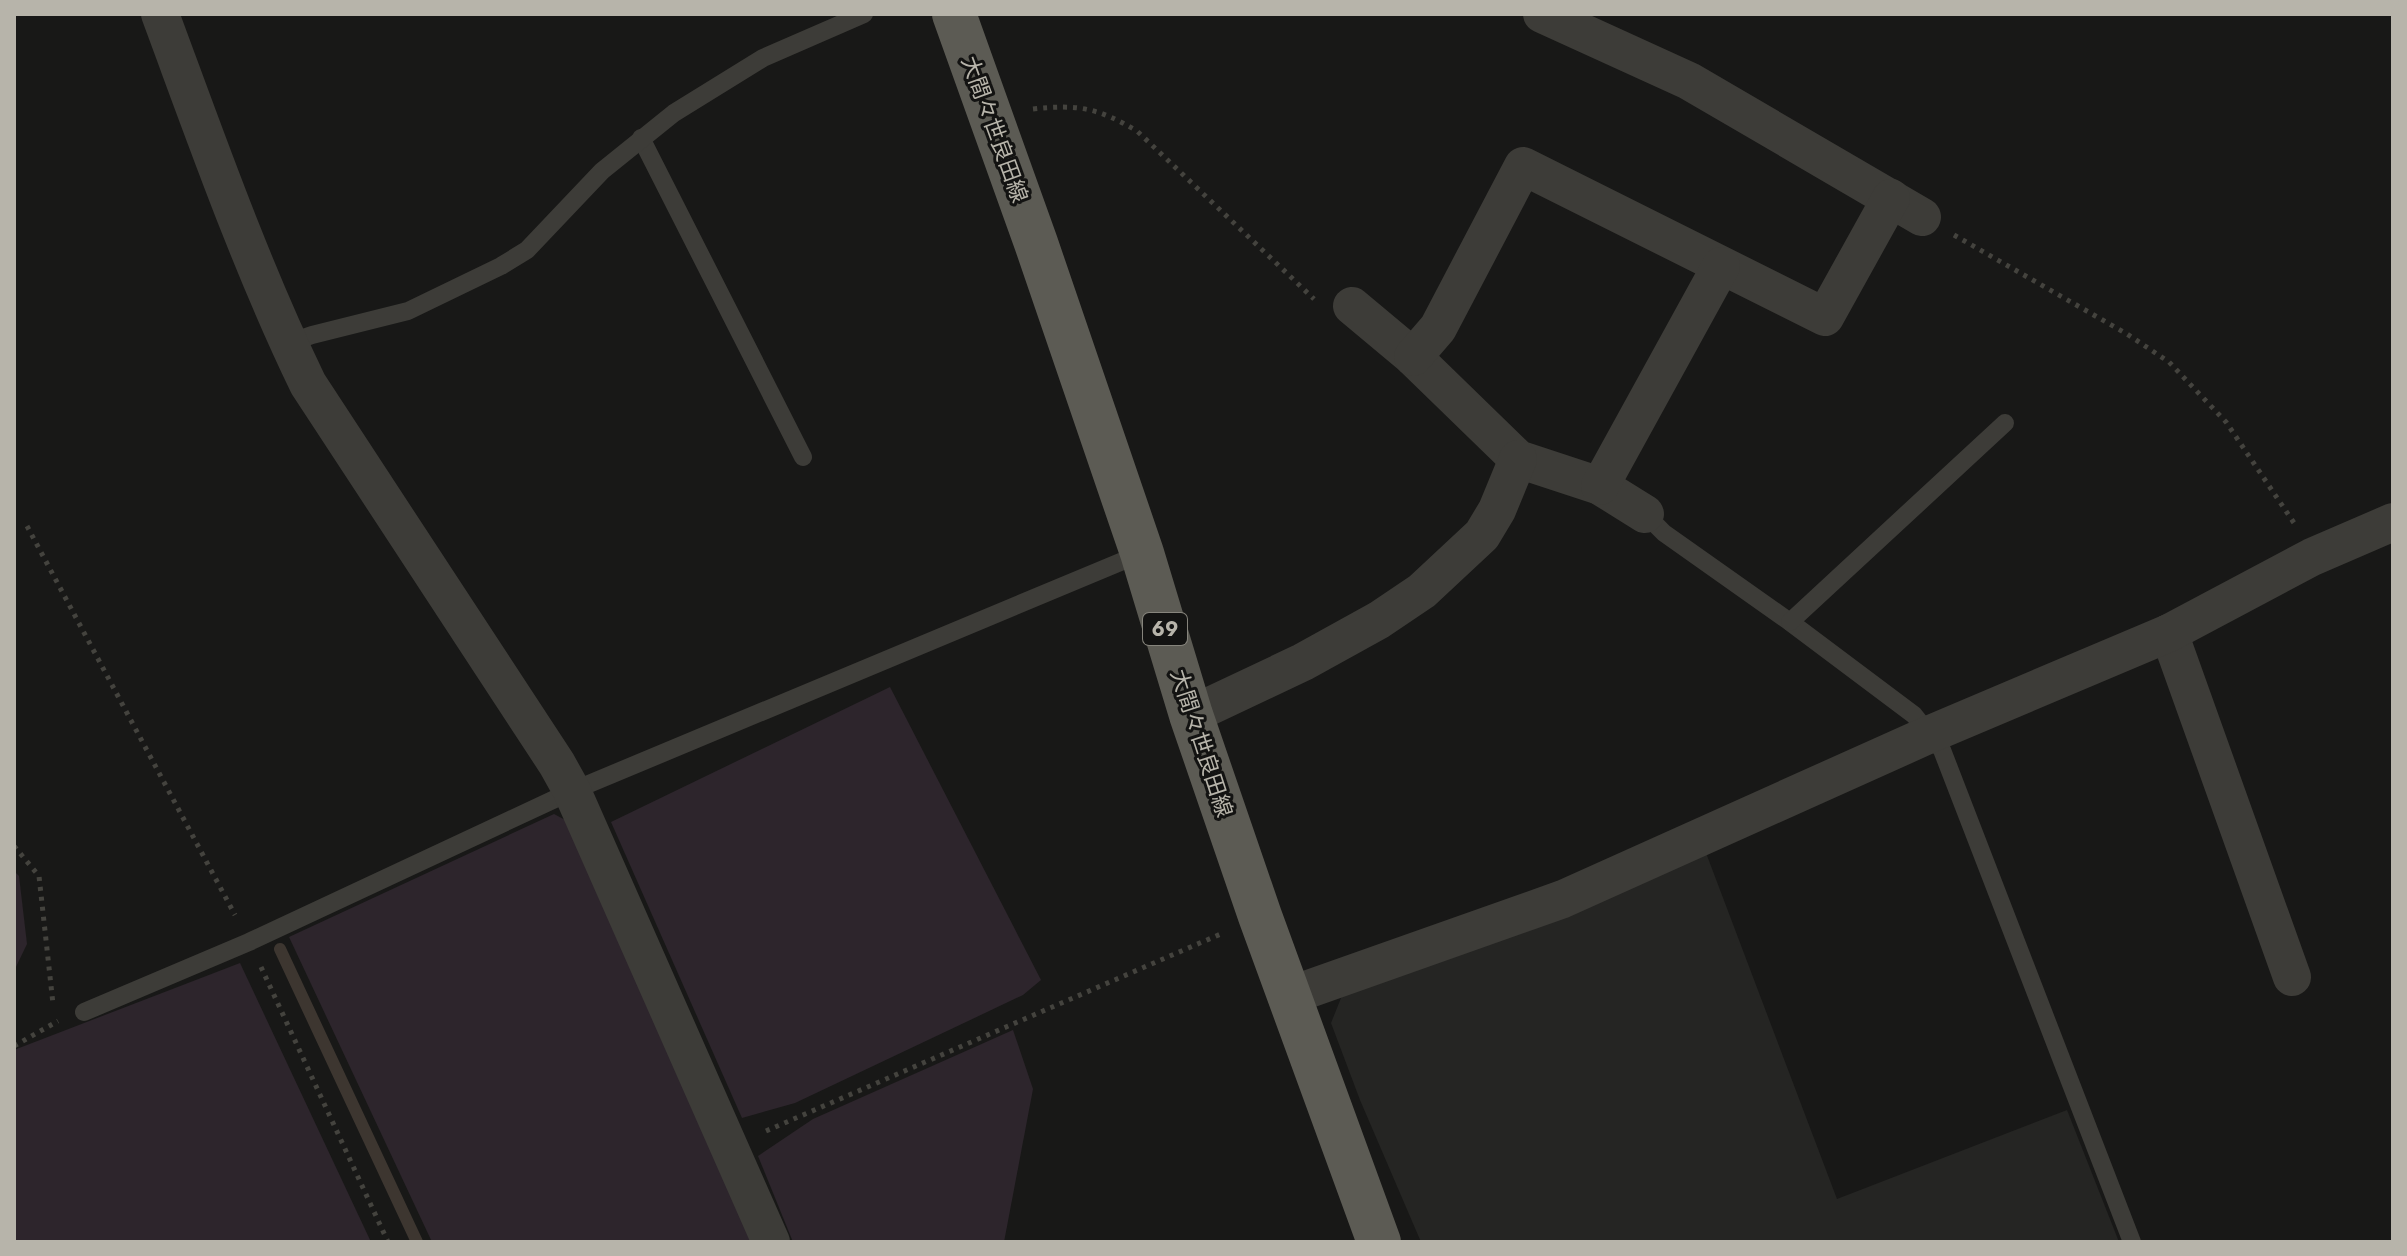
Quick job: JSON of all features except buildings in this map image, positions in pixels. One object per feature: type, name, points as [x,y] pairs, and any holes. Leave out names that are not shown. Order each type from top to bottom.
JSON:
[{"type":"main road","name":"大間々世良田線","points":[[954,14],[1142,553],[1191,715],[1260,916],[1379,1242]]},
{"type":"street","points":[[160,14],[234,213],[308,384],[572,791],[771,1242]]},
{"type":"street","points":[[1413,357],[1438,328],[1523,166],[1825,317],[1906,207],[1689,81],[1542,14]]},
{"type":"street","points":[[1600,486],[1721,266]]},
{"type":"street","points":[[1352,306],[1413,357],[1518,459],[1600,486],[1645,514]]},
{"type":"street","points":[[1191,715],[1303,662],[1379,620],[1422,591],[1482,535],[1497,510],[1518,459]]},
{"type":"street","points":[[1289,996],[1563,899],[1928,735],[2169,633],[2312,557],[2393,522]]},
{"type":"street","points":[[2169,633],[2292,977]]},
{"type":"lane","points":[[289,343],[408,311],[501,266],[527,250],[602,171],[674,113],[763,58],[864,14]]},
{"type":"lane","points":[[641,138],[803,457]]},
{"type":"lane","points":[[1790,622],[2005,423]]},
{"type":"lane","points":[[1645,514],[1664,533],[1914,715],[1942,750],[2132,1242]]},
{"type":"lane","points":[[84,1012],[249,942],[572,791],[1142,553]]},
{"type":"path","points":[[992,120],[1021,111],[1069,105],[1110,115],[1137,131],[1323,308],[1352,306]]},
{"type":"path","points":[[1906,207],[2127,334],[2169,362],[2226,422],[2303,538],[2312,557]]},
{"type":"path","points":[[27,526],[249,942],[388,1242]]},
{"type":"path","points":[[14,846],[39,876],[55,1022]]},
{"type":"path","points":[[729,1149],[1260,916]]},
{"type":"path","points":[[14,1046],[55,1022],[84,1012]]},
{"type":"shaded area","points":[[890,687],[1041,980],[1023,995],[795,1103],[742,1118],[611,822]]},
{"type":"shaded area","points":[[554,814],[569,822],[757,1242],[432,1242],[289,937]]},
{"type":"shaded area","points":[[1703,845],[1837,1199],[2067,1110],[2119,1242],[1421,1242],[1360,1100],[1331,1023],[1343,993]]},
{"type":"shaded area","points":[[14,871],[19,876],[27,944],[14,971]]},
{"type":"shaded area","points":[[240,963],[371,1242],[14,1242],[14,1050]]},
{"type":"shaded area","points":[[1013,1030],[1033,1089],[1004,1242],[793,1242],[758,1156],[813,1119]]},
{"type":"waterway","points":[[280,949],[417,1242]]}]
